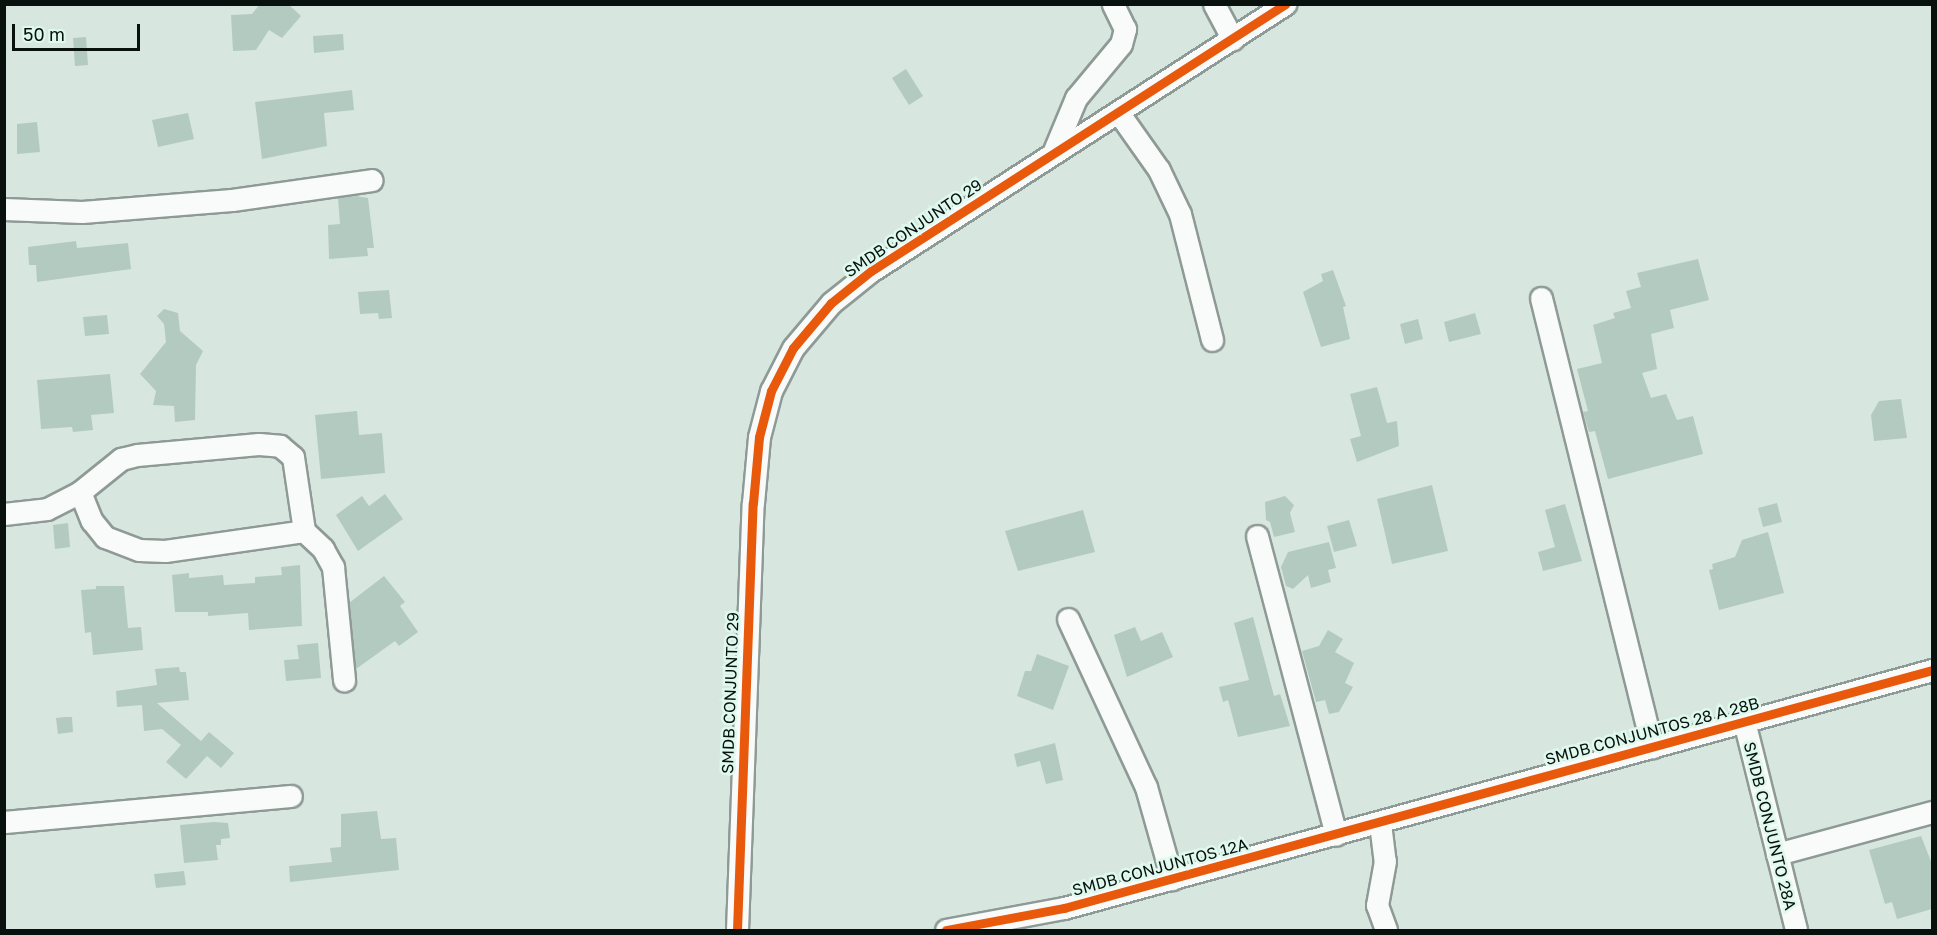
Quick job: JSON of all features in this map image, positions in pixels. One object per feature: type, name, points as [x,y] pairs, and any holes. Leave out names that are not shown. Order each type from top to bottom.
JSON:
[{"type":"street","points":[[1053,153],[1076,98],[1121,45],[1125,29],[1113,4]]},
{"type":"street","points":[[1214,4],[1233,39]]},
{"type":"street","name":"SMDB CONJUNTO 29","points":[[737,930],[753,503],[759,437],[771,391],[793,348],[831,303],[871,272],[1286,4]]},
{"type":"street","points":[[1118,112],[1159,170],[1180,214],[1212,340]]},
{"type":"street","points":[[4,209],[82,212],[232,200],[372,180]]},
{"type":"street","points":[[1541,298],[1652,747]]},
{"type":"street","points":[[4,514],[47,509],[80,492],[100,472],[137,455],[272,444],[293,457],[304,531],[323,549],[333,567],[344,680]]},
{"type":"street","points":[[80,492],[92,521],[105,537],[139,550],[165,552],[304,531]]},
{"type":"street","points":[[1257,536],[1336,835]]},
{"type":"street","points":[[1068,619],[1146,787],[1172,879]]},
{"type":"street","name":"SMDB CONJUNTOS 28 A 28B","points":[[1380,823],[1932,670]]},
{"type":"street","name":"SMDB CONJUNTO 28A","points":[[1744,721],[1796,930]]},
{"type":"street","points":[[4,822],[291,796]]},
{"type":"street","points":[[1778,855],[1932,812]]},
{"type":"street","points":[[1380,823],[1385,861],[1377,905],[1386,930]]},
{"type":"street","name":"SMDB CONJUNTOS 12A","points":[[946,930],[1064,908],[1380,823]]},
{"type":"building","points":[[260,4],[288,4],[301,16],[282,38],[269,30],[256,50],[233,51],[231,15],[252,14]]},
{"type":"building","points":[[343,34],[344,50],[314,53],[313,36]]},
{"type":"building","points":[[86,37],[88,65],[75,66],[73,38]]},
{"type":"building","points":[[906,69],[923,96],[909,105],[892,78]]},
{"type":"building","points":[[352,90],[354,110],[324,113],[327,146],[262,159],[255,102]]},
{"type":"building","points":[[188,113],[194,139],[158,147],[152,120]]},
{"type":"building","points":[[37,122],[40,152],[17,154],[17,124]]},
{"type":"building","points":[[356,196],[368,198],[374,248],[367,248],[368,256],[329,259],[328,225],[340,224],[338,198]]},
{"type":"building","points":[[76,241],[77,248],[128,243],[131,269],[37,282],[36,265],[29,265],[28,247]]},
{"type":"building","points":[[1698,259],[1709,300],[1670,310],[1674,328],[1651,334],[1657,369],[1642,373],[1651,398],[1666,394],[1677,420],[1693,416],[1703,454],[1608,479],[1595,431],[1589,432],[1583,412],[1588,411],[1577,369],[1602,363],[1593,325],[1615,318],[1613,313],[1631,308],[1626,291],[1641,287],[1637,273]]},
{"type":"building","points":[[1333,270],[1346,306],[1343,307],[1350,339],[1321,347],[1303,292],[1323,281],[1321,274]]},
{"type":"building","points":[[389,290],[392,318],[379,319],[378,313],[360,314],[358,292]]},
{"type":"building","points":[[164,309],[178,313],[180,331],[203,351],[196,365],[195,420],[175,422],[174,406],[153,405],[156,391],[140,374],[166,342],[164,324],[157,316]]},
{"type":"building","points":[[1475,313],[1481,334],[1449,342],[1444,322]]},
{"type":"building","points":[[107,315],[109,334],[85,336],[83,317]]},
{"type":"building","points":[[1418,319],[1423,339],[1405,344],[1400,324]]},
{"type":"building","points":[[110,374],[114,413],[91,415],[93,430],[73,432],[72,427],[41,429],[37,380]]},
{"type":"building","points":[[1377,387],[1387,423],[1397,421],[1399,446],[1357,462],[1350,439],[1361,436],[1350,394]]},
{"type":"building","points":[[1901,399],[1907,438],[1874,441],[1871,415],[1879,401]]},
{"type":"building","points":[[357,411],[359,435],[382,433],[385,473],[321,479],[315,415]]},
{"type":"building","points":[[1432,485],[1448,551],[1392,564],[1377,499]]},
{"type":"building","points":[[385,494],[403,519],[358,551],[336,515],[362,496],[369,506]]},
{"type":"building","points":[[1285,496],[1294,505],[1290,513],[1295,532],[1274,537],[1270,522],[1266,520],[1265,502]]},
{"type":"building","points":[[1777,503],[1782,522],[1763,527],[1758,508]]},
{"type":"building","points":[[1565,504],[1582,561],[1543,571],[1538,552],[1555,547],[1545,510]]},
{"type":"building","points":[[1083,510],[1095,552],[1018,571],[1005,531]]},
{"type":"building","points":[[1349,520],[1357,546],[1334,552],[1327,526]]},
{"type":"building","points":[[68,523],[70,547],[55,549],[53,525]]},
{"type":"building","points":[[1768,532],[1784,593],[1719,610],[1709,570],[1713,569],[1712,564],[1735,557],[1742,540]]},
{"type":"building","points":[[1329,542],[1336,568],[1328,570],[1331,582],[1311,588],[1308,575],[1293,589],[1286,586],[1281,567],[1288,552]]},
{"type":"building","points":[[300,565],[302,626],[249,630],[248,613],[208,616],[208,612],[175,612],[172,575],[189,573],[189,578],[223,575],[224,585],[255,583],[255,577],[282,575],[281,567]]},
{"type":"building","points":[[384,576],[405,602],[400,606],[418,632],[399,646],[395,641],[356,669],[349,603]]},
{"type":"building","points":[[96,586],[124,586],[128,628],[141,627],[143,650],[93,655],[91,632],[85,633],[81,590],[96,589]]},
{"type":"building","points":[[1253,617],[1274,696],[1280,694],[1290,726],[1238,737],[1228,700],[1223,702],[1219,687],[1249,680],[1234,623]]},
{"type":"building","points":[[1135,627],[1141,641],[1162,632],[1173,657],[1127,677],[1114,635]]},
{"type":"building","points":[[1328,630],[1343,639],[1335,652],[1354,663],[1345,683],[1353,687],[1339,712],[1329,714],[1325,700],[1316,702],[1302,651],[1319,646]]},
{"type":"building","points":[[318,643],[321,678],[286,681],[284,660],[299,659],[297,645]]},
{"type":"building","points":[[1037,654],[1069,666],[1053,710],[1017,696],[1025,671],[1031,671]]},
{"type":"building","points":[[179,667],[180,672],[186,672],[189,700],[157,703],[201,741],[209,732],[234,753],[221,768],[207,756],[186,779],[166,762],[181,745],[162,729],[144,731],[142,705],[117,707],[116,691],[157,685],[155,669]]},
{"type":"building","points":[[72,717],[73,732],[58,734],[56,718]]},
{"type":"building","points":[[1055,743],[1063,780],[1046,784],[1040,761],[1017,767],[1014,754]]},
{"type":"building","points":[[377,811],[381,839],[396,838],[399,870],[290,882],[289,866],[332,862],[330,848],[341,847],[341,814]]},
{"type":"building","points":[[228,823],[230,838],[221,839],[221,845],[216,845],[218,860],[184,863],[180,825]]},
{"type":"building","points":[[1921,836],[1932,864],[1932,909],[1897,919],[1892,902],[1885,904],[1869,850]]},
{"type":"building","points":[[184,871],[186,885],[156,888],[154,874]]},
{"type":"cycle path","points":[[737,930],[753,503],[759,437],[771,391],[793,348],[831,303],[871,271],[1286,4]]},
{"type":"cycle path","points":[[946,930],[1064,908],[1932,670]]}]
